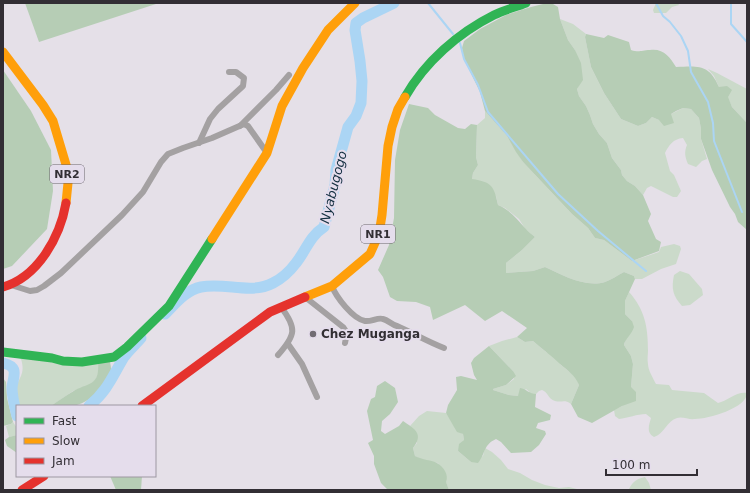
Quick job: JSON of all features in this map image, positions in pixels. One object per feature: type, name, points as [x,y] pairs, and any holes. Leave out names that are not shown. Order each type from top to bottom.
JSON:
[{"type":"main road","points":[[3,352],[82,362],[114,357],[127,347],[169,306],[267,153],[282,106],[303,68],[328,30],[355,3]]},
{"type":"main road","name":"NR1","points":[[143,405],[270,312],[332,286],[363,262],[370,254],[379,234],[382,215],[386,159],[392,127],[398,109],[410,90],[432,62],[457,39],[496,14],[526,3]]},
{"type":"main road","name":"NR2","points":[[3,52],[44,107],[52,121],[64,158],[68,179],[64,210],[55,239],[48,252],[29,272],[7,286]]},
{"type":"main road","points":[[22,490],[42,477]]},
{"type":"street","points":[[199,143],[210,119],[218,109],[243,86],[244,78],[236,72],[229,72]]},
{"type":"street","points":[[240,126],[289,75]]},
{"type":"street","points":[[7,286],[30,291],[38,290],[53,280],[122,215],[143,192],[165,157],[174,151],[231,131],[244,124],[248,126],[267,153]]},
{"type":"street","points":[[332,286],[334,292],[345,305],[358,317],[365,321],[383,318],[416,336],[424,338],[429,343],[444,348]]},
{"type":"street","points":[[305,297],[343,327],[346,333],[345,343]]},
{"type":"street","points":[[278,355],[292,338],[293,328],[290,318],[281,307]]},
{"type":"street","points":[[288,344],[302,364],[317,397]]},
{"type":"green space","points":[[25,3],[159,3],[39,42]]},
{"type":"green space","points":[[547,3],[558,7],[560,19],[568,40],[581,63],[583,80],[577,89],[579,96],[586,106],[593,124],[607,143],[612,158],[621,170],[622,175],[643,195],[651,214],[648,221],[656,239],[661,242],[659,251],[632,261],[604,240],[595,238],[588,228],[572,214],[523,162],[507,136],[485,111],[480,92],[464,59],[462,48],[464,41],[480,29],[506,15]]},
{"type":"green space","points":[[656,3],[678,3],[679,5],[672,7],[666,13],[654,13],[653,10]]},
{"type":"green space","points":[[560,19],[573,24],[586,34],[585,37],[591,67],[604,93],[621,119],[638,126],[646,123],[652,117],[659,120],[683,108],[691,109],[699,118],[701,139],[707,159],[702,161],[696,167],[688,164],[685,154],[687,145],[683,138],[672,143],[665,153],[670,171],[674,175],[681,191],[677,197],[673,197],[651,186],[647,188],[643,195],[622,175],[621,170],[612,158],[607,143],[593,124],[586,106],[579,96],[577,89],[580,83],[575,50],[568,40]]},
{"type":"green space","points":[[586,34],[604,38],[608,35],[629,42],[631,50],[634,51],[659,50],[669,57],[676,67],[691,66],[707,70],[715,79],[719,87],[727,86],[732,90],[728,97],[732,107],[747,123],[747,230],[738,222],[712,170],[701,139],[699,118],[691,109],[683,108],[671,114],[674,123],[664,126],[659,120],[652,117],[646,123],[638,126],[621,119],[604,93],[591,67],[585,37]]},
{"type":"green space","points":[[708,69],[747,89],[747,123],[732,107],[727,96],[719,87],[714,76]]},
{"type":"green space","points":[[3,70],[31,111],[51,150],[53,191],[47,229],[12,266],[3,269]]},
{"type":"green space","points":[[409,104],[428,108],[435,115],[458,128],[465,129],[471,124],[477,125],[476,157],[478,165],[473,173],[472,179],[484,182],[491,186],[495,193],[498,205],[510,212],[527,231],[535,237],[506,263],[506,273],[533,271],[545,267],[574,280],[590,283],[605,282],[624,272],[634,276],[635,279],[625,301],[625,314],[632,321],[634,327],[624,345],[631,356],[633,364],[631,387],[636,392],[636,401],[622,406],[592,423],[578,417],[571,404],[579,385],[573,376],[533,341],[525,342],[517,337],[527,328],[502,311],[485,321],[465,305],[433,320],[430,307],[416,302],[397,301],[390,297],[383,277],[378,270],[389,245],[394,218],[395,160],[400,130]]},
{"type":"green space","points":[[485,111],[507,136],[523,162],[572,214],[588,228],[595,238],[604,240],[632,261],[659,252],[661,247],[674,244],[680,246],[681,249],[676,264],[661,269],[642,279],[635,279],[634,276],[624,272],[605,282],[597,283],[574,280],[545,267],[533,271],[506,273],[506,263],[535,237],[526,230],[519,219],[505,208],[498,205],[496,196],[472,179],[473,173],[478,165],[476,157],[477,125],[485,118]]},
{"type":"green space","points":[[680,271],[689,274],[702,289],[703,295],[690,305],[682,306],[674,292],[674,275]]},
{"type":"green space","points":[[629,292],[639,305],[642,312],[647,334],[648,366],[656,384],[669,385],[672,390],[704,393],[718,403],[740,393],[747,393],[741,403],[726,412],[709,417],[693,419],[681,417],[677,418],[654,437],[649,431],[651,418],[646,414],[619,419],[615,416],[614,410],[622,406],[631,387],[633,364],[631,356],[624,345],[632,321],[625,314],[625,301]]},
{"type":"green space","points":[[517,337],[525,342],[533,341],[546,352],[553,355],[561,365],[577,378],[579,385],[571,404],[553,400],[546,392],[542,390],[536,394],[532,394],[526,389],[518,396],[493,390],[506,385],[514,379],[513,371],[489,346]]},
{"type":"green space","points":[[489,346],[516,376],[506,385],[493,390],[518,396],[520,388],[536,394],[535,407],[551,415],[550,420],[538,423],[536,428],[545,431],[546,434],[539,445],[531,452],[511,453],[501,442],[496,439],[489,444],[478,463],[471,462],[458,451],[459,444],[464,440],[463,434],[457,432],[446,413],[448,405],[457,390],[456,377],[461,376],[477,380],[471,363],[474,358]]},
{"type":"green space","points":[[14,355],[98,362],[99,371],[96,379],[90,385],[73,391],[52,405],[18,405],[16,392],[23,369],[21,359]]},
{"type":"green space","points":[[107,360],[110,362],[110,376],[105,384],[92,397],[76,405],[52,405],[72,392],[92,383],[97,376],[98,362]]},
{"type":"green space","points":[[3,378],[6,382],[7,398],[13,422],[3,426]]},
{"type":"green space","points":[[385,381],[395,388],[398,402],[390,414],[382,421],[381,431],[385,434],[399,426],[403,421],[414,429],[418,435],[418,439],[413,448],[415,456],[435,462],[442,467],[447,477],[446,482],[449,490],[388,490],[381,483],[374,464],[374,456],[368,443],[373,440],[367,411],[371,399],[375,397],[377,386]]},
{"type":"green space","points":[[427,411],[446,413],[455,428],[463,434],[464,440],[458,451],[471,462],[483,456],[485,448],[501,460],[508,469],[520,473],[532,480],[559,488],[569,487],[581,490],[449,490],[438,463],[422,460],[415,456],[413,448],[417,443],[410,426],[419,416]]},
{"type":"green space","points":[[13,422],[16,426],[16,435],[9,437],[6,426]]},
{"type":"green space","points":[[16,435],[16,452],[7,446],[5,440]]},
{"type":"green space","points":[[110,477],[142,477],[141,490],[116,490]]},
{"type":"green space","points":[[645,477],[651,490],[626,490],[629,489],[636,481]]},
{"type":"waterway","name":"Nyabugogo","points":[[165,314],[186,294],[201,287],[220,286],[256,288],[277,281],[291,269],[300,258],[311,239],[324,227],[335,185],[336,170],[348,127],[356,116],[361,103],[362,81],[355,30],[356,23],[394,3]]},
{"type":"waterway","points":[[428,3],[453,34]]},
{"type":"waterway","points":[[656,3],[663,16],[681,36],[688,51],[691,72],[708,102],[713,123],[714,141],[742,212]]},
{"type":"waterway","points":[[731,3],[731,24],[747,42]]},
{"type":"waterway","points":[[460,43],[464,59],[478,85],[488,112],[558,194],[598,231],[646,271]]},
{"type":"waterway","name":"Nyabugogo","points":[[90,405],[105,389],[124,357],[141,338]]},
{"type":"waterway","name":"Nyabugogo","points":[[3,363],[12,367],[14,370],[12,391],[16,411]]},
{"type":"traffic: fast","points":[[405,97],[413,84],[432,60],[455,40],[468,30],[494,15],[526,3]]},
{"type":"traffic: fast","points":[[3,352],[52,358],[63,361],[82,362],[114,357],[127,347],[169,306],[212,239]]},
{"type":"traffic: slow","points":[[212,239],[267,153],[282,106],[303,68],[328,30],[355,3]]},
{"type":"traffic: slow","points":[[3,52],[43,105],[53,121],[67,168],[68,183],[66,203]]},
{"type":"traffic: slow","points":[[305,297],[332,286],[370,254],[379,234],[388,146],[392,127],[398,109],[405,97]]},
{"type":"traffic: jam","points":[[3,287],[16,282],[37,265],[53,242],[59,229],[66,203]]},
{"type":"traffic: jam","points":[[143,405],[270,312],[305,297]]},
{"type":"traffic: jam","points":[[22,490],[42,477]]},
{"type":"place","name":"Chez Muganga","points":[[313,334]]}]
